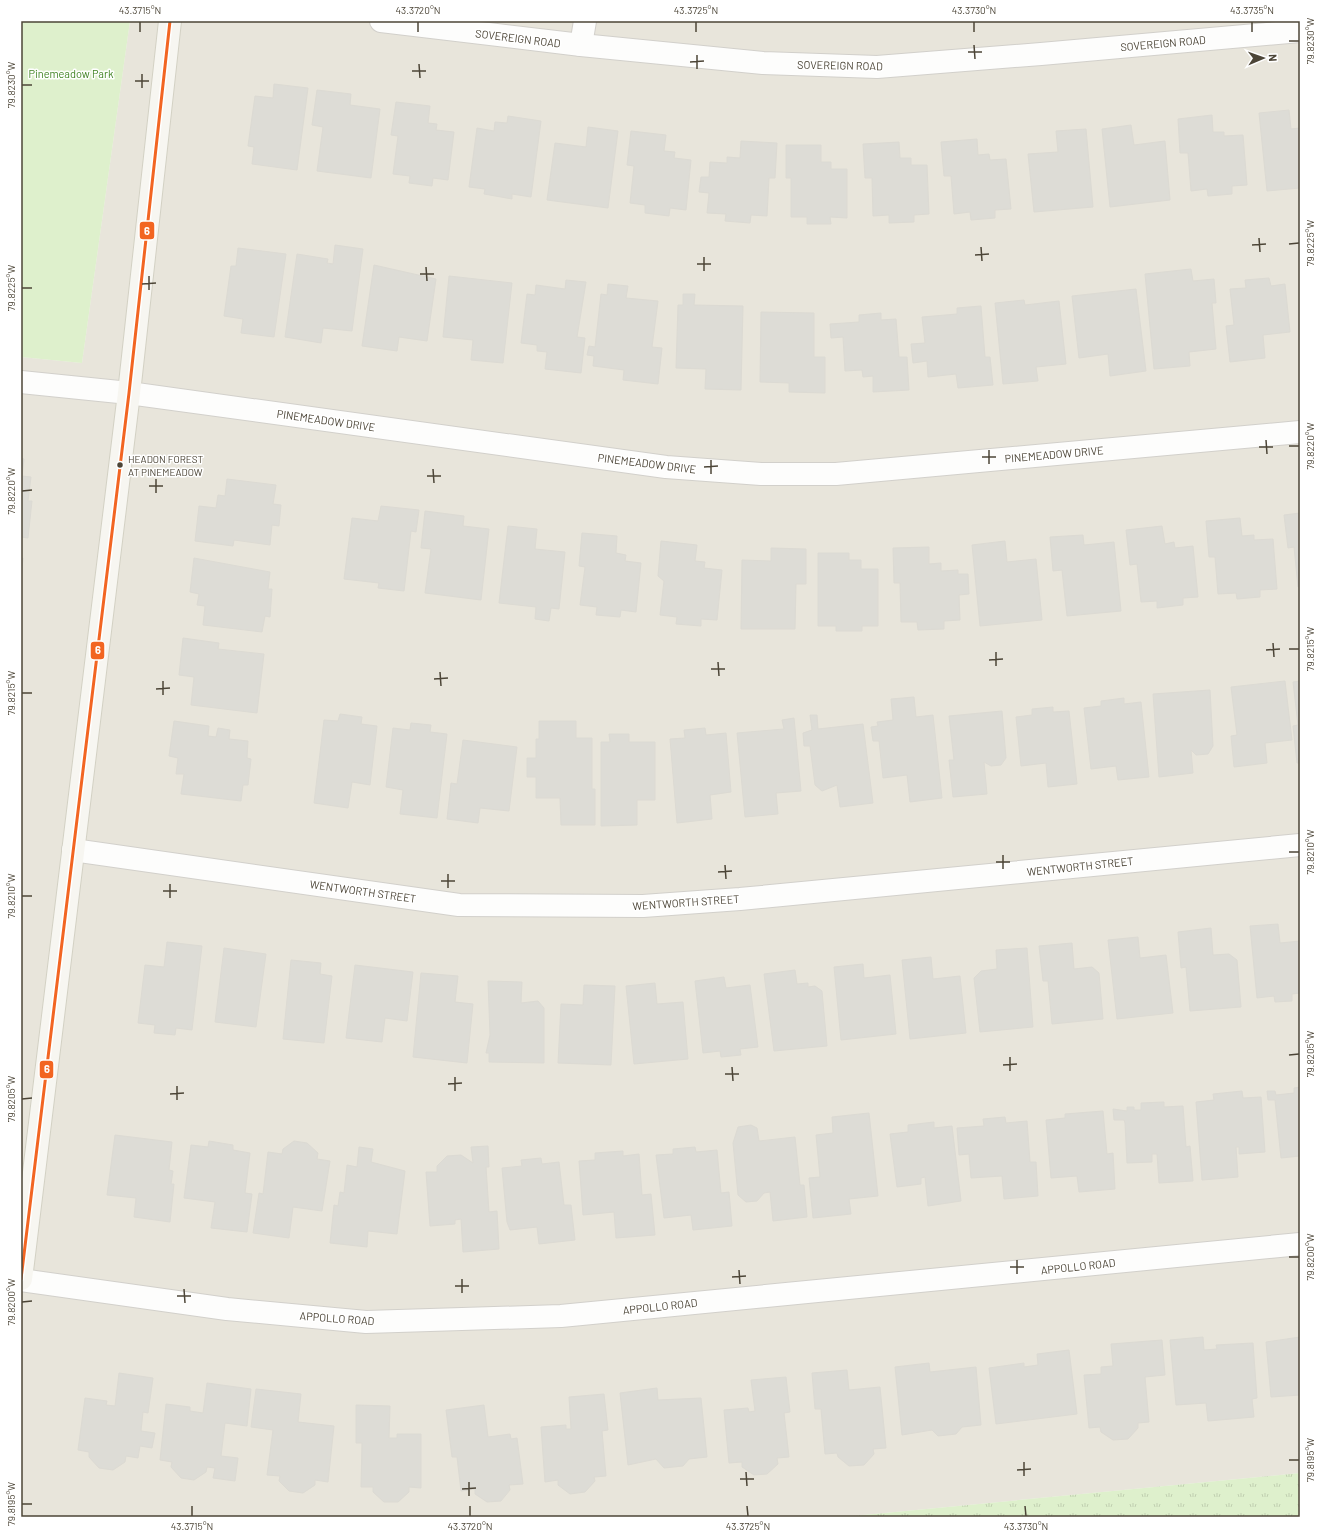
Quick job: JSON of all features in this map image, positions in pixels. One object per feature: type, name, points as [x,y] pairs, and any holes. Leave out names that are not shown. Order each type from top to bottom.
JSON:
[{"type":"street","points":[[21,1279],[129,393],[170,21]]},
{"type":"street","name":"SOVEREIGN ROAD","points":[[382,21],[581,45],[763,63],[877,67],[1300,31]]},
{"type":"street","points":[[581,45],[585,21]]},
{"type":"street","name":"PINEMEADOW DRIVE","points":[[21,382],[129,393],[666,467],[761,474],[836,474],[1300,432]]},
{"type":"street","name":"WENTWORTH STREET","points":[[73,850],[459,905],[643,906],[740,899],[1300,844]]},
{"type":"street","name":"APPOLLO ROAD","points":[[21,1279],[227,1309],[366,1322],[561,1316],[1300,1244]]},
{"type":"shaded area","points":[[130,21],[1300,21],[1300,1473],[843,1517],[21,1517],[21,357],[82,363]]},
{"type":"green space","name":"Pinemeadow Park","points":[[21,21],[130,21],[82,363],[21,357]]},
{"type":"green space","points":[[1300,1473],[1300,1517],[843,1517]]},
{"type":"building","points":[[274,84],[308,88],[297,170],[252,164],[254,147],[248,146],[255,96],[273,98]]},
{"type":"building","points":[[317,90],[351,94],[350,105],[380,109],[371,178],[317,171],[323,127],[312,125]]},
{"type":"building","points":[[396,102],[430,106],[428,123],[437,124],[436,130],[454,132],[448,180],[433,178],[432,186],[409,183],[410,176],[393,174],[398,136],[391,135]]},
{"type":"building","points":[[1289,110],[1291,129],[1300,128],[1300,188],[1267,191],[1259,113]]},
{"type":"building","points":[[1212,115],[1213,132],[1224,132],[1224,136],[1243,135],[1247,185],[1232,186],[1232,194],[1208,196],[1207,189],[1191,191],[1188,153],[1180,153],[1178,119]]},
{"type":"building","points":[[508,116],[541,121],[531,197],[512,194],[512,199],[484,194],[485,189],[469,187],[477,128],[494,131],[495,122],[507,123]]},
{"type":"building","points":[[1131,125],[1134,145],[1165,141],[1170,200],[1110,207],[1102,129]]},
{"type":"building","points":[[588,127],[618,131],[608,208],[547,200],[555,143],[586,147]]},
{"type":"building","points":[[1086,129],[1093,207],[1034,212],[1028,154],[1058,152],[1056,131]]},
{"type":"building","points":[[631,131],[666,135],[664,151],[675,152],[674,158],[691,160],[686,210],[670,208],[669,216],[645,213],[645,205],[630,203],[634,166],[627,165]]},
{"type":"building","points":[[977,139],[978,155],[989,154],[990,160],[1006,159],[1011,209],[995,210],[995,218],[971,220],[970,212],[954,214],[951,176],[944,176],[941,142]]},
{"type":"building","points":[[741,141],[777,143],[775,178],[769,178],[767,216],[751,215],[750,223],[725,221],[726,214],[707,213],[709,193],[699,192],[701,177],[709,177],[710,162],[727,163],[727,157],[740,158]]},
{"type":"building","points":[[899,142],[900,158],[911,158],[911,165],[927,165],[929,214],[914,215],[914,222],[889,223],[889,215],[873,216],[872,178],[865,178],[863,144]]},
{"type":"building","points":[[786,145],[821,145],[821,162],[831,162],[831,169],[847,169],[847,218],[830,217],[831,224],[807,224],[807,217],[791,217],[791,178],[786,178]]},
{"type":"building","points":[[335,245],[363,249],[352,331],[323,328],[321,343],[285,337],[297,254],[328,259],[327,263],[333,264]]},
{"type":"building","points":[[238,248],[286,254],[274,337],[241,333],[243,319],[224,316],[231,266],[236,266]]},
{"type":"building","points":[[374,265],[436,279],[427,341],[399,337],[397,351],[362,346]]},
{"type":"building","points":[[1191,269],[1193,281],[1214,279],[1216,303],[1212,303],[1216,349],[1189,352],[1190,366],[1154,369],[1145,274]]},
{"type":"building","points":[[449,276],[512,283],[503,363],[471,360],[473,340],[443,337]]},
{"type":"building","points":[[1269,278],[1271,286],[1285,284],[1290,332],[1263,335],[1265,358],[1230,362],[1226,326],[1234,325],[1230,289],[1246,288],[1245,280]]},
{"type":"building","points":[[566,280],[586,282],[577,337],[585,338],[581,373],[545,369],[547,352],[537,351],[537,345],[521,343],[527,294],[535,295],[536,285],[565,289]]},
{"type":"building","points":[[608,284],[628,286],[626,298],[658,301],[652,347],[662,348],[658,384],[623,380],[624,370],[593,366],[594,356],[587,355],[589,346],[595,347],[601,294],[607,295]]},
{"type":"building","points":[[1136,289],[1146,371],[1110,376],[1108,354],[1079,358],[1072,296]]},
{"type":"building","points":[[683,294],[695,294],[694,305],[743,306],[741,390],[705,389],[706,369],[676,368],[678,305],[683,305]]},
{"type":"building","points":[[1024,300],[1025,305],[1059,301],[1066,364],[1036,367],[1038,381],[1003,384],[995,303]]},
{"type":"building","points":[[981,306],[985,357],[990,357],[993,385],[958,388],[956,374],[928,377],[927,361],[913,363],[911,344],[925,343],[922,317],[957,314],[957,308]]},
{"type":"building","points":[[761,312],[814,313],[814,357],[825,357],[825,393],[789,392],[789,383],[760,382]]},
{"type":"building","points":[[881,313],[881,320],[896,319],[899,357],[907,357],[909,390],[873,392],[873,376],[863,377],[862,370],[845,371],[843,337],[831,338],[830,324],[859,322],[859,315]]},
{"type":"building","points":[[21,458],[24,459],[22,476],[31,477],[28,501],[32,501],[28,538],[21,537]]},
{"type":"building","points":[[227,479],[276,485],[273,504],[281,505],[279,526],[272,525],[270,545],[234,540],[233,546],[195,541],[199,506],[216,508],[218,495],[225,496]]},
{"type":"building","points":[[381,506],[419,510],[416,532],[411,531],[404,591],[378,588],[379,583],[344,579],[352,518],[378,521]]},
{"type":"building","points":[[425,511],[464,516],[463,526],[489,529],[481,600],[425,593],[431,549],[421,548]]},
{"type":"building","points":[[1300,513],[1300,587],[1298,587],[1294,547],[1288,548],[1284,515]]},
{"type":"building","points":[[1240,518],[1242,536],[1254,535],[1254,540],[1273,539],[1277,589],[1260,590],[1260,597],[1237,599],[1236,593],[1218,594],[1215,557],[1209,557],[1206,521]]},
{"type":"building","points":[[508,526],[537,529],[535,549],[565,552],[559,609],[551,608],[549,621],[535,619],[536,607],[499,603]]},
{"type":"building","points":[[1162,526],[1165,544],[1174,542],[1175,548],[1193,546],[1198,597],[1183,598],[1183,605],[1157,608],[1157,601],[1141,602],[1137,564],[1130,565],[1126,530]]},
{"type":"building","points":[[582,533],[617,536],[616,553],[626,555],[625,561],[641,563],[636,612],[621,610],[620,617],[596,615],[597,607],[580,605],[585,567],[579,566]]},
{"type":"building","points":[[1083,535],[1084,545],[1114,542],[1121,611],[1067,616],[1062,570],[1053,571],[1050,537]]},
{"type":"building","points":[[661,541],[697,545],[695,561],[705,562],[704,568],[722,570],[717,620],[701,619],[701,626],[676,624],[677,617],[660,615],[664,581],[658,576]]},
{"type":"building","points":[[1005,541],[1007,562],[1036,559],[1042,620],[980,626],[972,545]]},
{"type":"building","points":[[929,547],[929,564],[941,563],[941,571],[958,570],[958,574],[968,574],[969,594],[959,595],[960,620],[944,621],[944,629],[918,630],[917,622],[901,622],[900,583],[894,583],[893,548]]},
{"type":"building","points":[[771,548],[806,549],[806,584],[796,584],[795,629],[741,629],[742,560],[771,561]]},
{"type":"building","points":[[818,553],[849,553],[849,560],[861,560],[861,569],[878,569],[878,626],[862,626],[862,631],[836,631],[836,626],[818,626]]},
{"type":"building","points":[[21,558],[23,558],[21,580]]},
{"type":"building","points":[[194,558],[270,572],[268,589],[272,589],[270,617],[265,616],[262,632],[203,625],[205,606],[197,605],[199,594],[190,592]]},
{"type":"building","points":[[183,638],[219,643],[218,649],[264,654],[257,713],[191,705],[194,677],[179,675]]},
{"type":"building","points":[[1285,681],[1292,740],[1265,743],[1267,763],[1234,767],[1231,736],[1237,735],[1231,687]]},
{"type":"building","points":[[1300,681],[1300,763],[1297,763],[1293,726],[1298,725],[1293,682]]},
{"type":"building","points":[[1210,690],[1213,746],[1208,754],[1196,755],[1191,750],[1193,773],[1159,777],[1153,694]]},
{"type":"building","points":[[914,697],[916,717],[933,715],[942,798],[910,802],[907,775],[883,778],[879,741],[873,741],[871,727],[878,726],[877,722],[893,720],[891,699]]},
{"type":"building","points":[[1124,698],[1124,704],[1141,702],[1149,777],[1118,780],[1116,766],[1091,769],[1084,708],[1101,706],[1101,701]]},
{"type":"building","points":[[1053,707],[1053,712],[1069,711],[1077,784],[1048,787],[1046,763],[1021,766],[1016,717],[1032,715],[1032,709]]},
{"type":"building","points":[[1002,711],[1006,758],[1001,765],[991,766],[984,762],[987,794],[953,797],[949,760],[954,760],[949,716]]},
{"type":"building","points":[[340,714],[362,717],[361,724],[377,726],[370,785],[352,782],[348,808],[314,803],[324,720],[338,721]]},
{"type":"building","points":[[810,715],[817,715],[818,729],[863,724],[873,803],[840,807],[837,785],[822,791],[815,785],[810,746],[804,746],[803,733],[812,730]]},
{"type":"building","points":[[794,718],[801,791],[776,793],[778,814],[745,817],[737,733],[784,729],[782,720]]},
{"type":"building","points":[[174,721],[209,726],[208,736],[216,737],[218,728],[230,730],[229,739],[248,741],[247,758],[251,759],[248,785],[243,785],[241,801],[181,794],[184,774],[176,774],[178,758],[169,756]]},
{"type":"building","points":[[539,721],[576,721],[576,738],[592,738],[592,789],[595,789],[595,825],[561,825],[560,798],[536,798],[536,777],[527,777],[527,758],[536,758],[536,739],[539,739]]},
{"type":"building","points":[[411,723],[431,725],[430,732],[447,734],[437,818],[400,814],[403,790],[386,787],[393,728],[410,730]]},
{"type":"building","points":[[705,728],[706,735],[726,733],[731,792],[710,795],[712,819],[677,823],[670,739],[685,738],[684,730]]},
{"type":"building","points":[[609,734],[629,734],[629,742],[655,742],[655,800],[637,800],[637,825],[601,826],[601,742],[610,742]]},
{"type":"building","points":[[463,740],[517,747],[509,811],[480,808],[478,823],[447,819],[451,783],[457,784]]},
{"type":"building","points":[[1278,924],[1280,943],[1300,941],[1300,993],[1292,994],[1292,1001],[1275,1002],[1274,996],[1257,998],[1250,926]]},
{"type":"building","points":[[1211,928],[1213,955],[1229,954],[1237,960],[1241,1007],[1190,1011],[1186,967],[1181,968],[1178,932]]},
{"type":"building","points":[[1138,937],[1140,958],[1166,955],[1173,1013],[1117,1019],[1108,940]]},
{"type":"building","points":[[167,942],[202,946],[192,1030],[176,1028],[175,1035],[154,1033],[155,1025],[138,1023],[145,965],[164,967]]},
{"type":"building","points":[[1072,943],[1074,969],[1092,967],[1099,973],[1103,1019],[1052,1024],[1048,981],[1043,981],[1039,946]]},
{"type":"building","points":[[224,948],[266,954],[256,1027],[215,1022]]},
{"type":"building","points":[[1027,948],[1033,1027],[980,1032],[974,978],[981,971],[997,969],[996,950]]},
{"type":"building","points":[[931,957],[933,979],[960,976],[966,1033],[910,1039],[902,960]]},
{"type":"building","points":[[291,960],[321,963],[320,974],[332,976],[324,1043],[283,1039]]},
{"type":"building","points":[[863,964],[864,978],[890,975],[896,1034],[841,1040],[834,967]]},
{"type":"building","points":[[355,965],[413,972],[407,1021],[385,1018],[382,1042],[346,1038]]},
{"type":"building","points":[[795,970],[797,984],[808,983],[808,987],[815,986],[822,991],[827,1046],[774,1051],[764,974]]},
{"type":"building","points":[[421,973],[458,976],[455,1002],[473,1004],[467,1063],[413,1057]]},
{"type":"building","points":[[724,977],[726,988],[750,985],[758,1047],[740,1049],[741,1055],[721,1057],[720,1051],[703,1053],[695,981]]},
{"type":"building","points":[[488,981],[522,982],[521,1003],[538,1001],[544,1008],[544,1063],[489,1062],[489,1053],[486,1053],[490,1035]]},
{"type":"building","points":[[655,983],[657,1004],[683,1002],[688,1059],[634,1064],[626,986]]},
{"type":"building","points":[[584,985],[615,986],[611,1065],[558,1063],[561,1004],[583,1005]]},
{"type":"building","points":[[1300,1087],[1300,1156],[1281,1158],[1275,1100],[1268,1100],[1267,1091],[1275,1091],[1276,1095],[1294,1093],[1294,1088]]},
{"type":"building","points":[[1242,1091],[1243,1098],[1261,1097],[1265,1152],[1239,1154],[1239,1147],[1236,1147],[1238,1177],[1202,1180],[1196,1102],[1214,1100],[1213,1094]]},
{"type":"building","points":[[1164,1102],[1164,1107],[1183,1106],[1186,1147],[1190,1146],[1193,1181],[1159,1183],[1157,1154],[1152,1154],[1152,1162],[1127,1163],[1125,1123],[1124,1120],[1114,1120],[1113,1109],[1127,1111],[1127,1107],[1134,1107],[1134,1110],[1141,1110],[1141,1103]]},
{"type":"building","points":[[1103,1111],[1107,1154],[1113,1153],[1115,1189],[1079,1192],[1077,1176],[1051,1178],[1046,1120],[1065,1118],[1065,1114]]},
{"type":"building","points":[[869,1113],[878,1196],[849,1199],[851,1214],[813,1218],[809,1178],[820,1177],[816,1135],[833,1133],[832,1117]]},
{"type":"building","points":[[1005,1117],[1006,1123],[1027,1121],[1030,1162],[1036,1162],[1038,1196],[1004,1199],[1002,1176],[971,1178],[969,1154],[959,1155],[957,1128],[984,1126],[983,1119]]},
{"type":"building","points":[[934,1122],[934,1128],[952,1126],[961,1201],[928,1206],[925,1177],[921,1178],[921,1184],[897,1187],[890,1134],[908,1132],[908,1125]]},
{"type":"building","points":[[751,1125],[757,1128],[759,1141],[795,1137],[800,1185],[804,1185],[807,1217],[773,1221],[770,1192],[764,1193],[757,1201],[746,1202],[738,1195],[733,1143],[738,1127]]},
{"type":"building","points":[[115,1135],[172,1142],[169,1170],[173,1171],[171,1184],[174,1184],[170,1222],[134,1217],[136,1198],[107,1195]]},
{"type":"building","points":[[209,1141],[233,1145],[233,1150],[250,1153],[245,1193],[252,1194],[247,1232],[211,1228],[215,1202],[184,1198],[191,1145],[208,1147]]},
{"type":"building","points":[[294,1141],[307,1143],[318,1153],[317,1159],[330,1161],[322,1211],[293,1207],[289,1238],[253,1233],[259,1193],[263,1194],[268,1152],[282,1154],[283,1149]]},
{"type":"building","points":[[488,1146],[489,1167],[486,1167],[489,1212],[497,1211],[499,1249],[463,1252],[461,1219],[455,1220],[455,1224],[430,1226],[426,1172],[437,1172],[437,1166],[447,1156],[461,1155],[473,1163],[471,1147]]},
{"type":"building","points":[[359,1147],[373,1149],[371,1162],[405,1171],[397,1234],[368,1231],[367,1247],[330,1243],[334,1205],[338,1206],[340,1192],[344,1193],[347,1165],[357,1167]]},
{"type":"building","points":[[695,1147],[696,1152],[717,1150],[721,1193],[729,1192],[732,1226],[693,1230],[691,1215],[664,1218],[656,1155],[673,1154],[673,1149]]},
{"type":"building","points":[[623,1151],[623,1156],[639,1154],[642,1195],[651,1194],[655,1235],[616,1238],[614,1212],[583,1215],[579,1161],[595,1160],[595,1153]]},
{"type":"building","points":[[541,1158],[542,1164],[559,1162],[564,1205],[571,1205],[575,1240],[539,1244],[537,1227],[510,1230],[507,1222],[502,1168],[522,1166],[521,1160]]},
{"type":"building","points":[[1203,1337],[1204,1350],[1217,1349],[1216,1345],[1253,1343],[1257,1398],[1252,1399],[1254,1417],[1208,1421],[1206,1403],[1176,1405],[1170,1340]]},
{"type":"building","points":[[1300,1337],[1300,1395],[1271,1397],[1266,1342]]},
{"type":"building","points":[[1162,1340],[1165,1375],[1145,1377],[1149,1422],[1138,1423],[1138,1428],[1128,1439],[1113,1440],[1101,1432],[1100,1427],[1089,1428],[1084,1375],[1101,1374],[1101,1367],[1113,1366],[1111,1344]]},
{"type":"building","points":[[1069,1350],[1077,1414],[996,1424],[989,1368],[1024,1363],[1024,1367],[1038,1365],[1037,1354]]},
{"type":"building","points":[[929,1363],[930,1372],[976,1367],[981,1425],[962,1427],[956,1434],[938,1436],[932,1430],[902,1435],[895,1367]]},
{"type":"building","points":[[847,1370],[849,1390],[880,1387],[886,1448],[873,1449],[874,1454],[864,1465],[849,1466],[838,1457],[837,1453],[825,1454],[821,1409],[815,1409],[812,1373]]},
{"type":"building","points":[[119,1373],[153,1378],[148,1413],[143,1412],[141,1431],[155,1433],[152,1448],[140,1446],[138,1458],[126,1456],[125,1462],[113,1470],[99,1468],[89,1457],[89,1452],[78,1450],[85,1398],[107,1401],[106,1405],[115,1406]]},
{"type":"building","points":[[786,1377],[790,1412],[784,1413],[789,1457],[777,1458],[778,1464],[767,1474],[754,1475],[742,1467],[742,1462],[729,1463],[724,1410],[748,1408],[749,1412],[755,1411],[751,1380]]},
{"type":"building","points":[[207,1383],[251,1389],[247,1426],[225,1423],[221,1456],[238,1458],[235,1481],[213,1478],[215,1468],[207,1467],[206,1472],[194,1480],[181,1478],[171,1467],[172,1462],[160,1460],[166,1404],[190,1407],[190,1411],[203,1413]]},
{"type":"building","points":[[657,1388],[658,1400],[701,1398],[707,1457],[689,1459],[683,1466],[664,1468],[656,1459],[628,1465],[620,1393]]},
{"type":"building","points":[[256,1389],[301,1394],[298,1422],[334,1426],[328,1482],[315,1480],[315,1485],[303,1493],[289,1491],[279,1481],[280,1476],[267,1475],[273,1430],[251,1427]]},
{"type":"building","points":[[604,1394],[608,1430],[602,1431],[606,1476],[594,1477],[595,1481],[585,1492],[570,1494],[558,1485],[558,1480],[545,1482],[541,1427],[566,1425],[566,1429],[571,1429],[569,1397]]},
{"type":"building","points":[[356,1405],[390,1406],[389,1438],[397,1438],[397,1434],[421,1434],[421,1488],[409,1487],[409,1492],[398,1502],[384,1502],[373,1492],[373,1487],[361,1487],[362,1443],[356,1443]]},
{"type":"building","points":[[484,1405],[488,1437],[510,1434],[511,1439],[517,1438],[523,1484],[509,1485],[510,1490],[501,1501],[487,1502],[475,1494],[475,1489],[461,1491],[457,1457],[452,1457],[446,1410]]},
{"type":"transit line","name":"6","points":[[21,1279],[129,393],[170,21]]},
{"type":"place","name":"HEADON FOREST AT PINEMEADOW","points":[[120,465]]}]
